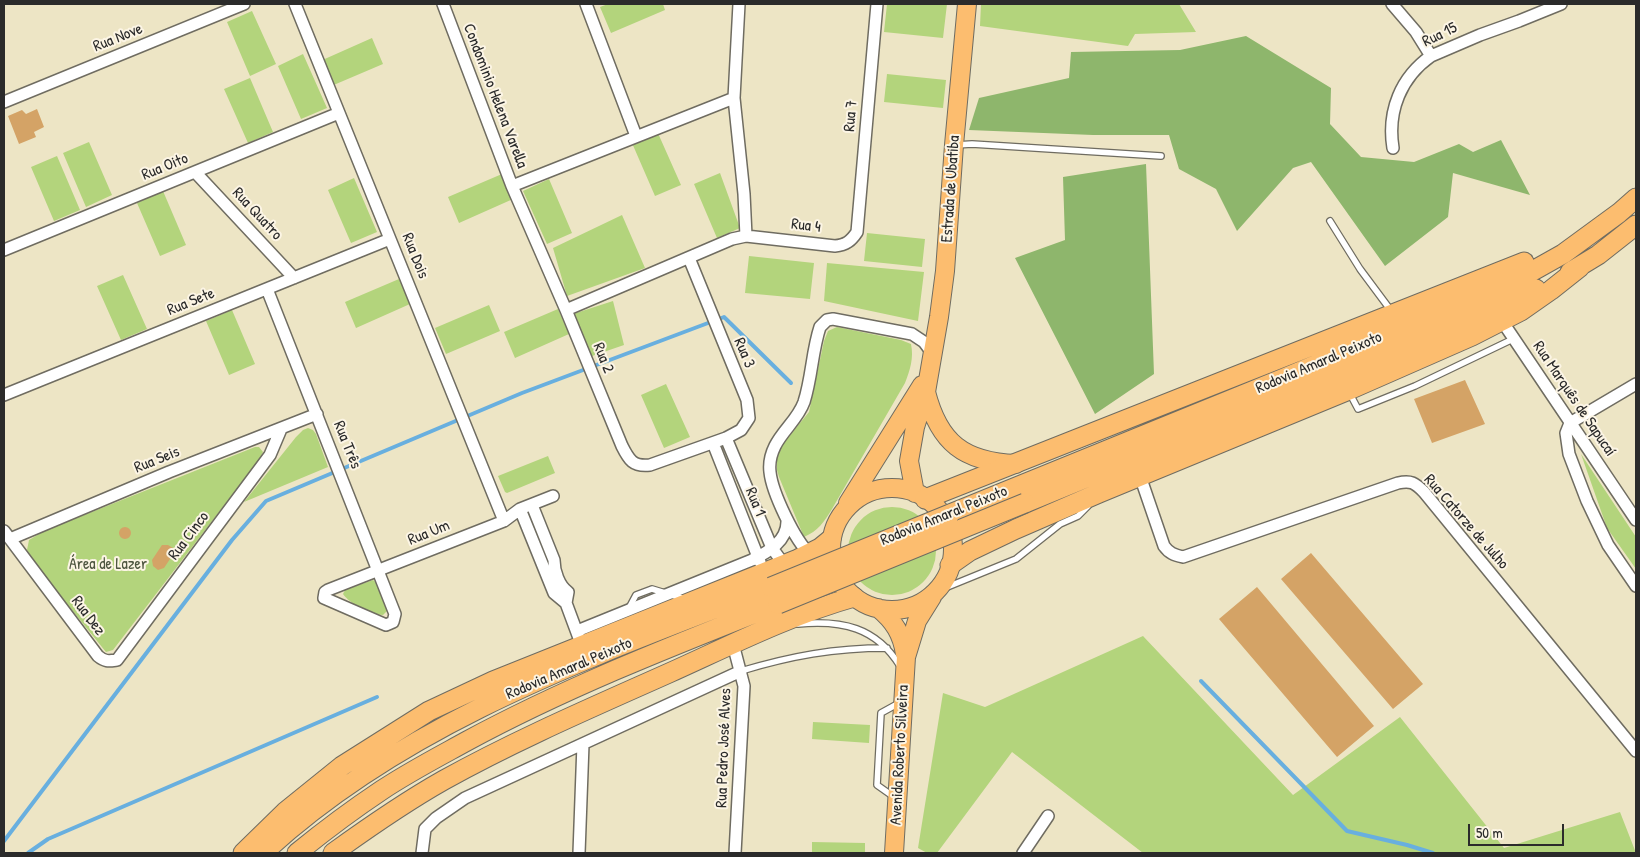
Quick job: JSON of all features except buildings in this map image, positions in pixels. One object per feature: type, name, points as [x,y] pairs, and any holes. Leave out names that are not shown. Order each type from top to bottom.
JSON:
[{"type":"highway","name":"Rodovia Amaral Peixoto","points":[[1022,494],[1284,378],[1522,276],[1563,254],[1636,198]]},
{"type":"highway","name":"Rodovia Amaral Peixoto","points":[[263,853],[315,809],[373,768],[476,710],[767,580],[1022,494],[1457,325],[1580,267],[1636,225]]},
{"type":"highway","points":[[920,496],[1016,464],[1545,254],[1600,227]]},
{"type":"highway","points":[[950,565],[987,542],[1099,493],[1435,353],[1520,311],[1580,267]]},
{"type":"highway","points":[[243,853],[311,790],[342,766],[430,711],[579,638],[621,621],[767,580],[786,564],[810,554],[832,539]]},
{"type":"highway","name":"Rodovia Amaral Peixoto","points":[[297,853],[328,828],[383,789],[432,760],[487,730],[625,665],[767,580]]},
{"type":"highway","points":[[333,853],[400,806],[482,760],[734,644],[854,597]]},
{"type":"main road","name":"Estrada de Ubatiba","points":[[920,496],[909,461],[915,428],[926,392],[945,271],[967,4]]},
{"type":"main road","name":"Estrada de Ubatiba","points":[[841,515],[928,374]]},
{"type":"main road","points":[[926,392],[935,420],[945,434],[966,454],[984,461],[1016,464]]},
{"type":"main road","points":[[892,488],[920,496],[941,514],[949,529],[952,544],[950,565],[941,584],[934,592],[916,605],[895,610],[878,608],[854,597],[842,585],[836,574],[830,551],[834,529],[841,515],[858,498],[869,493],[892,488]]},
{"type":"main road","name":"Avenida Roberto Silveira","points":[[906,657],[917,621],[934,592]]},
{"type":"main road","name":"Avenida Roberto Silveira","points":[[878,608],[896,626],[903,640],[906,657],[894,853]]},
{"type":"street","name":"Rua Nove","points":[[4,102],[244,4]]},
{"type":"street","name":"Rua Dois","points":[[295,4],[504,521]]},
{"type":"street","name":"Condominio Helena Varella","points":[[443,4],[512,186],[734,98]]},
{"type":"street","points":[[586,4],[636,136]]},
{"type":"street","name":"Rua 7","points":[[857,232],[877,4]]},
{"type":"street","points":[[1392,4],[1416,32],[1431,56]]},
{"type":"street","name":"Rua 15","points":[[1393,148],[1391,137],[1395,104],[1401,89],[1417,67],[1431,56],[1480,34],[1561,4]]},
{"type":"street","points":[[566,310],[732,239],[746,236],[744,194],[734,98],[738,7]]},
{"type":"street","name":"Rua Oito","points":[[4,250],[339,113]]},
{"type":"street","name":"Rua Quatro","points":[[195,172],[294,278]]},
{"type":"street","name":"Rua 2","points":[[512,186],[628,457],[635,464],[641,466],[650,465],[713,443]]},
{"type":"street","name":"Rua 4","points":[[746,236],[835,246],[846,244],[852,240],[857,232]]},
{"type":"street","name":"Rua Sete","points":[[4,396],[390,239]]},
{"type":"street","name":"Rua 3","points":[[689,258],[717,332],[747,400],[749,410],[749,418],[741,430],[713,443]]},
{"type":"street","name":"Rua Três","points":[[267,290],[395,614]]},
{"type":"street","points":[[810,554],[800,545],[787,520],[771,477],[770,461],[774,447],[797,416],[802,406],[818,332],[822,323],[833,319],[840,319],[912,334],[924,342],[933,354]]},
{"type":"street","name":"Rua Marquês de Sapucaí","points":[[1502,321],[1636,520]]},
{"type":"street","points":[[1636,384],[1570,424],[1566,433],[1569,454],[1587,501],[1608,545],[1636,586]]},
{"type":"street","name":"Rua Seis","points":[[7,535],[317,414]]},
{"type":"street","name":"Rua Cinco","points":[[117,660],[270,454],[282,429]]},
{"type":"street","name":"Rua 1","points":[[726,438],[772,548],[786,564]]},
{"type":"street","name":"Rua 1","points":[[713,443],[767,580]]},
{"type":"street","name":"Rua Catorze de Julho","points":[[1140,476],[1164,546],[1168,552],[1175,556],[1183,557],[1398,483],[1407,481],[1414,483],[1424,492],[1636,751]]},
{"type":"street","name":"Rua Um","points":[[395,614],[393,622],[386,625],[328,601],[324,598],[325,592],[504,521],[520,509],[553,496]]},
{"type":"street","points":[[532,505],[554,560],[555,570],[567,598],[579,638]]},
{"type":"street","points":[[520,509],[554,593],[567,598]]},
{"type":"street","points":[[621,621],[669,594],[767,580],[772,548],[784,535],[787,520]]},
{"type":"street","name":"Rua Dez","points":[[7,535],[98,656],[103,660],[117,660]]},
{"type":"street","name":"Rua Pedro José Alves","points":[[734,644],[744,686],[736,853]]},
{"type":"street","points":[[422,853],[425,829],[436,818],[465,798],[741,671]]},
{"type":"street","points":[[579,853],[583,744]]},
{"type":"street","points":[[1024,853],[1048,816]]},
{"type":"lane","points":[[954,145],[972,144],[1161,156]]},
{"type":"lane","points":[[1330,220],[1360,269],[1394,314]]},
{"type":"lane","points":[[1348,390],[1358,409],[1424,382],[1514,339]]},
{"type":"lane","points":[[934,592],[1016,559],[1060,524],[1078,516],[1099,493]]},
{"type":"lane","points":[[669,594],[692,602]]},
{"type":"lane","points":[[776,626],[813,622],[856,627],[887,648],[900,666],[905,681]]},
{"type":"lane","points":[[741,671],[788,658],[827,651],[887,648]]},
{"type":"green space","points":[[608,4],[663,4],[665,10],[611,33],[600,7]]},
{"type":"green space","points":[[887,4],[947,4],[943,38],[884,32]]},
{"type":"green space","points":[[981,4],[1179,4],[1196,32],[1135,34],[1128,46],[980,26]]},
{"type":"green space","points":[[252,11],[276,64],[250,76],[227,22]]},
{"type":"green space","points":[[1246,36],[1331,88],[1330,124],[1361,157],[1414,162],[1459,144],[1473,152],[1501,140],[1530,195],[1453,173],[1448,217],[1385,266],[1311,162],[1293,168],[1237,231],[1216,189],[1179,169],[1169,135],[1093,135],[969,130],[979,98],[1069,78],[1071,52],[1180,50]]},
{"type":"green space","points":[[372,38],[383,64],[329,87],[318,62]]},
{"type":"green space","points":[[303,54],[327,108],[301,119],[278,66]]},
{"type":"green space","points":[[887,74],[946,80],[943,108],[884,102]]},
{"type":"green space","points":[[250,78],[273,132],[248,143],[224,89]]},
{"type":"green space","points":[[657,131],[681,185],[655,196],[632,143]]},
{"type":"green space","points":[[89,142],[112,195],[86,207],[63,153]]},
{"type":"green space","points":[[57,156],[80,210],[54,221],[31,167]]},
{"type":"green space","points":[[1146,164],[1154,374],[1095,414],[1015,258],[1065,240],[1063,177]]},
{"type":"green space","points":[[720,173],[740,228],[717,238],[694,184]]},
{"type":"green space","points":[[502,174],[513,199],[459,223],[448,197]]},
{"type":"green space","points":[[354,178],[377,232],[351,243],[328,190]]},
{"type":"green space","points":[[549,179],[572,233],[547,244],[523,191]]},
{"type":"green space","points":[[163,191],[186,245],[160,256],[137,203]]},
{"type":"green space","points":[[622,215],[645,268],[567,296],[553,248]]},
{"type":"green space","points":[[867,233],[925,239],[922,267],[864,261]]},
{"type":"green space","points":[[749,256],[814,263],[810,299],[745,293]]},
{"type":"green space","points":[[827,263],[924,272],[918,321],[824,301]]},
{"type":"green space","points":[[123,275],[147,329],[121,340],[97,286]]},
{"type":"green space","points":[[399,279],[410,304],[356,328],[345,302]]},
{"type":"green space","points":[[613,301],[624,345],[592,356],[573,314]]},
{"type":"green space","points":[[489,305],[500,331],[446,354],[435,328]]},
{"type":"green space","points":[[558,309],[569,334],[515,358],[504,332]]},
{"type":"green space","points":[[232,310],[255,364],[229,375],[206,321]]},
{"type":"green space","points":[[837,327],[901,340],[911,344],[911,364],[905,383],[832,509],[820,526],[804,537],[779,477],[777,457],[782,445],[809,412],[824,341],[828,331]]},
{"type":"green space","points":[[666,384],[690,437],[664,448],[641,395]]},
{"type":"green space","points":[[308,428],[316,434],[328,467],[244,502],[296,437]]},
{"type":"green space","name":"Área de Lazer","points":[[259,447],[263,452],[259,460],[113,650],[106,652],[36,566],[27,550],[29,540],[44,531]]},
{"type":"green space","points":[[1581,454],[1636,537],[1636,569],[1607,528]]},
{"type":"green space","points":[[548,456],[555,473],[507,493],[505,492],[498,476]]},
{"type":"green space","points":[[883,507],[901,507],[917,514],[929,526],[936,542],[936,560],[929,576],[917,588],[901,595],[883,595],[867,588],[855,576],[848,560],[848,542],[855,526],[867,514]]},
{"type":"green space","points":[[373,580],[378,584],[388,610],[383,615],[378,615],[361,608],[343,594],[345,590]]},
{"type":"green space","points":[[1143,636],[1293,795],[1400,717],[1504,848],[1620,812],[1636,853],[1143,853],[1012,752],[937,853],[927,853],[918,848],[943,693],[985,707]]},
{"type":"green space","points":[[813,722],[870,725],[869,743],[812,739]]},
{"type":"green space","points":[[812,842],[865,843],[865,853],[812,853]]},
{"type":"waterway","points":[[4,841],[232,540],[266,501],[522,393],[724,317],[791,383]]},
{"type":"waterway","points":[[1201,681],[1347,831],[1433,853]]},
{"type":"waterway","points":[[28,853],[48,839],[377,697]]}]
